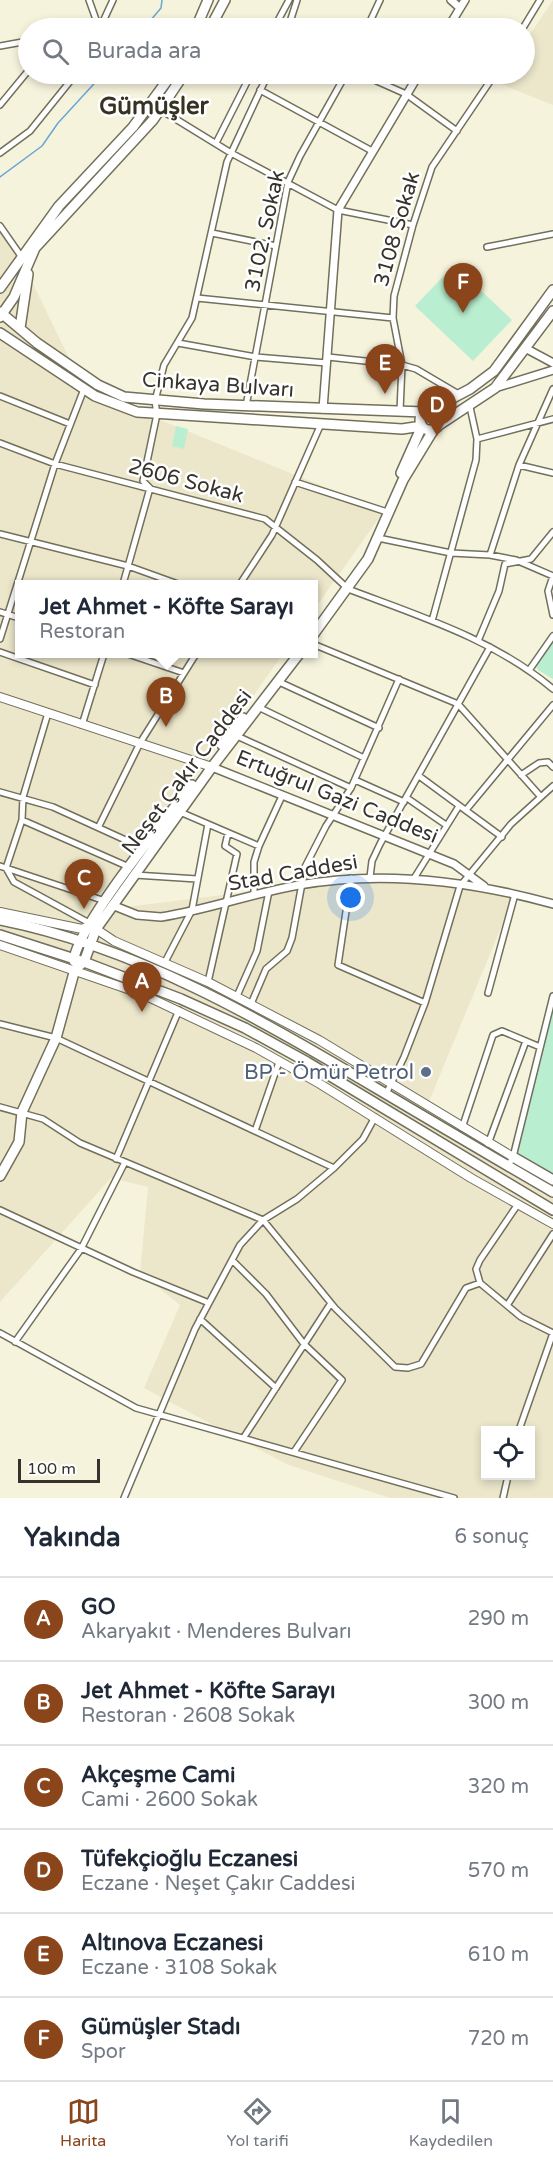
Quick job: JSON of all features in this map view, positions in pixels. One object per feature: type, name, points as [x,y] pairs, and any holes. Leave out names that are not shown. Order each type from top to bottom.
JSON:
[{"type":"main road","points":[[200,18],[208,0]]},
{"type":"main road","points":[[215,18],[225,0]]},
{"type":"main road","points":[[1,314],[14,297],[26,260],[58,206],[133,127],[165,84]]},
{"type":"main road","points":[[0,288],[161,110],[178,84]]},
{"type":"main road","points":[[20,328],[26,260]]},
{"type":"main road","name":"Cinkaya Bulvarı","points":[[1,314],[98,385],[124,397],[155,401],[400,413],[427,411],[483,381],[494,371],[553,291]]},
{"type":"main road","points":[[436,427],[470,407],[495,388],[553,311]]},
{"type":"main road","name":"Cinkaya Bulvarı","points":[[0,333],[84,389],[118,406],[157,414],[402,429],[422,426],[436,427]]},
{"type":"main road","points":[[318,620],[346,588],[367,550],[422,426],[420,419],[427,411],[439,415],[436,427],[403,480],[378,538],[346,588],[318,628]]},
{"type":"main road","name":"Neşet Çakır Caddesi","points":[[74,958],[80,940],[94,926],[131,871],[180,812],[210,766],[289,658]]},
{"type":"main road","name":"Neşet Çakır Caddesi","points":[[131,871],[143,848],[237,736],[277,681],[290,658]]},
{"type":"main road","name":"Ertuğrul Gazi Caddesi","points":[[0,697],[210,766]]},
{"type":"main road","points":[[0,912],[82,929],[94,926],[114,941],[237,996],[320,1040],[488,1144],[553,1192]]},
{"type":"main road","points":[[0,920],[80,940],[220,1000],[386,1094],[510,1161],[553,1180]]},
{"type":"main road","name":"Neşet Çakır Caddesi","points":[[84,962],[92,945],[94,926]]},
{"type":"main road","points":[[0,935],[74,958],[181,999],[245,1028],[307,1062],[553,1210]]},
{"type":"main road","points":[[0,945],[75,969],[179,1010],[279,1062],[375,1117],[471,1178],[553,1224]]},
{"type":"main road","points":[[0,1176],[19,1142],[22,1112],[56,1038],[75,969],[74,958]]},
{"type":"main road","points":[[75,969],[84,962]]},
{"type":"street","points":[[88,0],[95,18]]},
{"type":"street","points":[[104,18],[113,0]]},
{"type":"street","points":[[280,0],[285,8]]},
{"type":"street","points":[[280,18],[289,0]]},
{"type":"street","points":[[291,18],[297,0]]},
{"type":"street","points":[[372,18],[380,0]]},
{"type":"street","points":[[451,0],[460,8]]},
{"type":"street","points":[[454,18],[465,0]]},
{"type":"street","points":[[530,18],[540,0]]},
{"type":"street","points":[[0,46],[18,43]]},
{"type":"street","points":[[0,105],[18,83]]},
{"type":"street","points":[[0,153],[30,131],[68,84]]},
{"type":"street","points":[[216,143],[247,84]]},
{"type":"street","points":[[124,580],[150,488],[143,481],[157,414],[155,401],[165,365],[192,318],[227,162],[264,84]]},
{"type":"street","name":"3102. Sokak","points":[[246,406],[288,183],[340,84]]},
{"type":"street","points":[[384,84],[406,94],[457,131]]},
{"type":"street","points":[[323,409],[338,210],[412,84]]},
{"type":"street","name":"3108 Sokak","points":[[400,413],[402,365],[393,318],[394,296],[413,225],[432,167],[488,84]]},
{"type":"street","points":[[261,90],[372,151]]},
{"type":"street","points":[[161,110],[231,153],[338,210],[413,225]]},
{"type":"street","points":[[0,226],[26,260]]},
{"type":"street","points":[[212,233],[276,246]]},
{"type":"street","points":[[487,247],[553,234]]},
{"type":"street","points":[[197,298],[266,303],[393,318]]},
{"type":"street","points":[[178,343],[255,357],[402,365],[416,369],[460,394]]},
{"type":"street","points":[[525,348],[553,363]]},
{"type":"street","points":[[495,388],[553,370]]},
{"type":"street","points":[[19,580],[55,464],[84,389]]},
{"type":"street","points":[[490,555],[519,465],[553,389]]},
{"type":"street","points":[[0,396],[70,424]]},
{"type":"street","points":[[432,621],[451,553],[450,546],[476,460],[477,439],[470,407]]},
{"type":"street","points":[[477,439],[553,419]]},
{"type":"street","points":[[243,580],[273,535],[274,526],[321,424]]},
{"type":"street","name":"2606 Sokak","points":[[0,442],[55,464],[265,519],[346,588],[478,641],[530,669],[553,688]]},
{"type":"street","points":[[519,465],[553,473]]},
{"type":"street","points":[[295,482],[384,511]]},
{"type":"street","points":[[478,641],[494,606],[506,564],[531,559],[553,532]]},
{"type":"street","points":[[0,534],[22,541],[32,540],[128,566],[165,580]]},
{"type":"street","points":[[378,538],[451,553],[490,555],[520,561],[553,576],[548,591],[553,615]]},
{"type":"street","points":[[0,639],[15,592]]},
{"type":"street","points":[[0,612],[15,617]]},
{"type":"street","points":[[530,669],[553,636]]},
{"type":"street","points":[[318,646],[458,704],[541,797]]},
{"type":"street","points":[[370,877],[372,861],[385,834],[490,647]]},
{"type":"street","points":[[0,652],[15,657]]},
{"type":"street","points":[[17,658],[95,685]]},
{"type":"street","points":[[82,724],[103,658]]},
{"type":"street","points":[[140,658],[184,673]]},
{"type":"street","points":[[99,826],[140,743],[193,658]]},
{"type":"street","points":[[251,1004],[266,969],[287,951],[292,938],[305,867],[326,826],[355,780],[399,679]]},
{"type":"street","points":[[277,681],[379,728]]},
{"type":"street","points":[[466,810],[553,705]]},
{"type":"street","points":[[258,707],[364,758]]},
{"type":"street","points":[[3,867],[22,820],[23,797],[48,713]]},
{"type":"street","points":[[237,736],[351,788]]},
{"type":"street","points":[[521,775],[539,763],[548,762],[553,767]]},
{"type":"street","name":"Ertuğrul Gazi Caddesi","points":[[210,766],[429,853],[471,874],[484,886]]},
{"type":"street","points":[[419,776],[502,837]]},
{"type":"street","points":[[355,780],[406,800],[446,825]]},
{"type":"street","points":[[386,1094],[425,1003],[460,886],[512,824],[553,786]]},
{"type":"street","points":[[0,792],[53,807],[143,848]]},
{"type":"street","points":[[254,895],[254,862],[282,796]]},
{"type":"street","points":[[413,880],[459,806]]},
{"type":"street","points":[[180,812],[259,846]]},
{"type":"street","points":[[22,820],[131,871],[196,879]]},
{"type":"street","points":[[165,962],[192,910],[196,879],[208,825]]},
{"type":"street","points":[[208,982],[237,854],[225,846],[228,833]]},
{"type":"street","points":[[3,867],[109,903]]},
{"type":"street","points":[[3,867],[14,882],[94,926]]},
{"type":"street","name":"Stad Caddesi","points":[[109,903],[147,918],[178,914],[300,885],[370,877],[460,886],[484,886],[553,904]]},
{"type":"street","points":[[351,878],[337,961],[340,968],[425,1003]]},
{"type":"street","points":[[237,996],[257,951],[269,891]]},
{"type":"street","points":[[488,993],[515,894]]},
{"type":"street","points":[[510,1161],[553,996]]},
{"type":"street","points":[[116,1159],[179,1010]]},
{"type":"street","points":[[0,1024],[56,1038],[148,1079],[334,1168]]},
{"type":"street","points":[[462,1128],[494,1035],[502,1031],[540,1047]]},
{"type":"street","points":[[488,1144],[526,1041]]},
{"type":"street","points":[[255,1131],[279,1062]]},
{"type":"street","points":[[0,1107],[43,1119],[80,1143],[263,1220],[331,1303],[395,1366],[408,1368],[421,1364],[466,1288],[480,1284]]},
{"type":"street","points":[[124,1498],[200,1319],[240,1245],[263,1220],[297,1199],[334,1168],[363,1139],[375,1117]]},
{"type":"street","points":[[15,1342],[81,1249],[125,1162]]},
{"type":"street","points":[[518,1204],[476,1269],[480,1284],[521,1317],[553,1333],[521,1426]]},
{"type":"street","points":[[0,1210],[81,1249],[209,1302]]},
{"type":"street","points":[[508,1305],[553,1234]]},
{"type":"street","points":[[232,1260],[266,1294],[304,1344],[342,1380],[294,1452]]},
{"type":"street","points":[[244,1437],[331,1303]]},
{"type":"street","points":[[200,1319],[276,1388]]},
{"type":"street","points":[[0,1333],[136,1408],[454,1498]]},
{"type":"street","points":[[503,1498],[507,1480]]},
{"type":"shaded area","points":[[553,0],[553,105],[500,84],[535,84],[535,27]]},
{"type":"shaded area","points":[[0,224],[20,257],[84,389],[384,511],[318,604],[318,580],[15,580],[15,658],[280,658],[101,910],[370,877],[515,894],[423,1116],[553,1191],[553,1498],[390,1498],[286,1464],[144,1388],[180,1305],[140,1273],[148,1187],[111,1178],[0,1302]]},
{"type":"green space","points":[[454,265],[512,320],[473,361],[415,306]]},
{"type":"green space","points":[[176,426],[188,429],[184,449],[172,446]]},
{"type":"green space","points":[[553,642],[553,679],[538,670],[536,665]]},
{"type":"green space","points":[[553,998],[553,1176],[513,1157]]},
{"type":"waterway","points":[[152,18],[161,8],[162,0]]},
{"type":"waterway","points":[[0,177],[42,146],[58,123],[94,84]]},
{"type":"place","name":"Gümüşler Stadı","points":[[463,313]]},
{"type":"place","name":"Altınova Eczanesi","points":[[385,394]]},
{"type":"place","name":"Tüfekçioğlu Eczanesi","points":[[437,436]]},
{"type":"place","name":"Jet Ahmet - Köfte Sarayı","points":[[166,727]]},
{"type":"place","name":"Akçeşme Cami","points":[[84,909]]},
{"type":"place","name":"GO","points":[[142,1012]]},
{"type":"place","name":"BP - Ömür Petrol","points":[[426,1072]]},
{"type":"district","name":"Gümüşler","points":[[154,106]]}]
